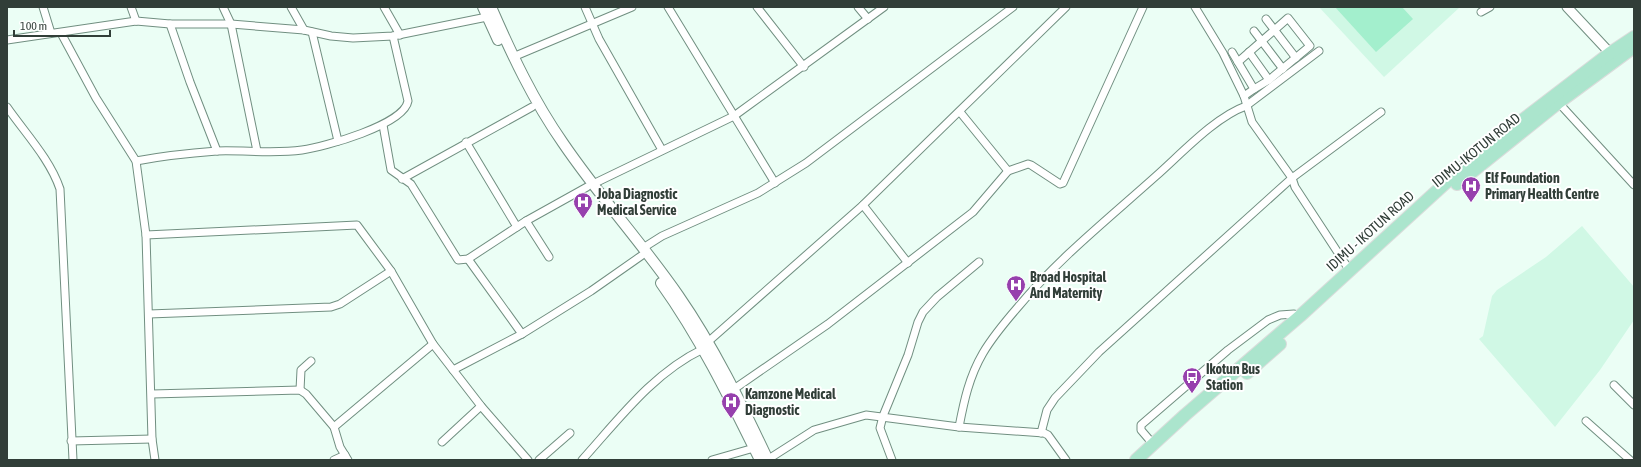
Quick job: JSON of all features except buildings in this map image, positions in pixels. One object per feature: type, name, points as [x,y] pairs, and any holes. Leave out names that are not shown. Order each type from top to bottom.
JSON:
[{"type":"main road","points":[[487,10],[550,130]]},
{"type":"main road","points":[[487,10],[509,64],[532,107],[590,186],[642,252],[672,299],[706,345],[734,389],[768,460]]},
{"type":"main road","points":[[1556,99],[1610,53],[1634,37]]},
{"type":"main road","name":"IDIMU-IKOTUN ROAD","points":[[1147,460],[1181,428],[1278,346],[1367,259],[1556,99],[1634,47]]},
{"type":"main road","name":"IDIMU - IKOTUN ROAD","points":[[1136,460],[1350,271],[1367,259]]},
{"type":"main road","points":[[706,345],[760,460]]},
{"type":"street","points":[[43,7],[51,33]]},
{"type":"street","points":[[131,7],[136,21]]},
{"type":"street","points":[[223,7],[230,24],[257,151]]},
{"type":"street","points":[[291,7],[304,30]]},
{"type":"street","points":[[136,161],[217,151],[301,150],[338,141],[383,125],[402,113],[408,101],[397,35],[384,7]]},
{"type":"street","points":[[585,7],[599,40],[662,150]]},
{"type":"street","points":[[513,58],[592,22],[632,7]]},
{"type":"street","points":[[668,7],[775,183]]},
{"type":"street","points":[[757,7],[804,67]]},
{"type":"street","points":[[858,7],[868,19]]},
{"type":"street","points":[[383,125],[390,167],[393,172],[413,188],[455,257],[458,260],[468,259],[526,221],[590,186],[734,116],[804,67],[884,7]]},
{"type":"street","points":[[453,370],[522,334],[591,291],[662,236],[758,193],[806,163],[1013,7]]},
{"type":"street","points":[[582,460],[653,382],[688,356],[706,345],[863,205],[1066,7]]},
{"type":"street","points":[[734,389],[828,324],[973,212],[1008,171],[1028,164],[1060,184],[1063,183],[1143,7]]},
{"type":"street","points":[[1195,7],[1223,53],[1244,96],[1252,122],[1292,178],[1295,188],[1350,271]]},
{"type":"street","points":[[1481,12],[1490,7]]},
{"type":"street","points":[[1567,7],[1610,53]]},
{"type":"street","points":[[7,40],[136,21],[170,24],[230,24],[304,30],[331,36],[353,38],[397,35],[487,10]]},
{"type":"street","points":[[1238,62],[1288,18],[1310,46],[1269,80],[1254,88],[1244,96]]},
{"type":"street","points":[[1266,19],[1296,58]]},
{"type":"street","points":[[170,24],[190,82],[217,151]]},
{"type":"street","points":[[1254,31],[1283,69]]},
{"type":"street","points":[[312,32],[338,141]]},
{"type":"street","points":[[61,33],[96,98],[136,161],[146,235],[152,394],[152,439],[155,460]]},
{"type":"street","points":[[959,427],[968,384],[983,353],[997,331],[1031,292],[1090,233],[1202,135],[1237,109],[1246,106],[1319,51]]},
{"type":"street","points":[[1232,52],[1254,88]]},
{"type":"street","points":[[1249,52],[1269,80]]},
{"type":"street","points":[[1556,99],[1631,177],[1634,185]]},
{"type":"street","points":[[7,107],[56,176],[60,189],[73,460]]},
{"type":"street","points":[[402,178],[532,107]]},
{"type":"street","points":[[960,112],[1008,171]]},
{"type":"street","points":[[1041,433],[1047,410],[1069,382],[1099,352],[1292,178],[1381,112]]},
{"type":"street","points":[[466,142],[517,227]]},
{"type":"street","points":[[863,205],[908,263]]},
{"type":"street","points":[[526,221],[549,257]]},
{"type":"street","points":[[146,235],[357,225],[391,271],[433,344],[481,406],[528,460]]},
{"type":"street","points":[[468,259],[522,334]]},
{"type":"street","points":[[892,460],[880,428],[882,416],[908,355],[918,322],[923,312],[937,297],[979,262]]},
{"type":"street","points":[[149,314],[331,307],[340,304],[391,271]]},
{"type":"street","points":[[1153,444],[1141,430],[1141,425],[1228,350],[1268,320],[1280,315],[1294,314],[1300,316]]},
{"type":"street","points":[[334,427],[433,344]]},
{"type":"street","points":[[300,390],[302,370],[311,361]]},
{"type":"street","points":[[1614,385],[1634,405]]},
{"type":"street","points":[[152,394],[300,390],[306,394],[334,427],[346,458],[334,460]]},
{"type":"street","points":[[442,442],[481,406]]},
{"type":"street","points":[[768,460],[814,430],[866,414],[959,427],[1041,433],[1048,435],[1066,460]]},
{"type":"street","points":[[1586,421],[1630,460]]},
{"type":"street","points":[[539,460],[570,433]]},
{"type":"street","points":[[72,441],[152,439]]},
{"type":"street","points":[[712,460],[754,448]]},
{"type":"shaded area","points":[[1319,7],[1460,7],[1384,77]]},
{"type":"shaded area","points":[[1582,226],[1634,287],[1634,320],[1600,370],[1555,427],[1479,339],[1483,336],[1492,296],[1497,290],[1546,257]]},
{"type":"green space","points":[[1335,7],[1402,7],[1413,19],[1376,52]]},
{"type":"place","name":"Elf Foundation Primary Health Centre","points":[[1471,203]]},
{"type":"place","name":"Joba Diagnostic Medical Service","points":[[583,219]]},
{"type":"place","name":"Broad Hospital And Maternity","points":[[1016,302]]},
{"type":"place","name":"Ikotun Bus Station","points":[[1192,394]]},
{"type":"place","name":"Kamzone Medical Diagnostic","points":[[731,419]]}]
